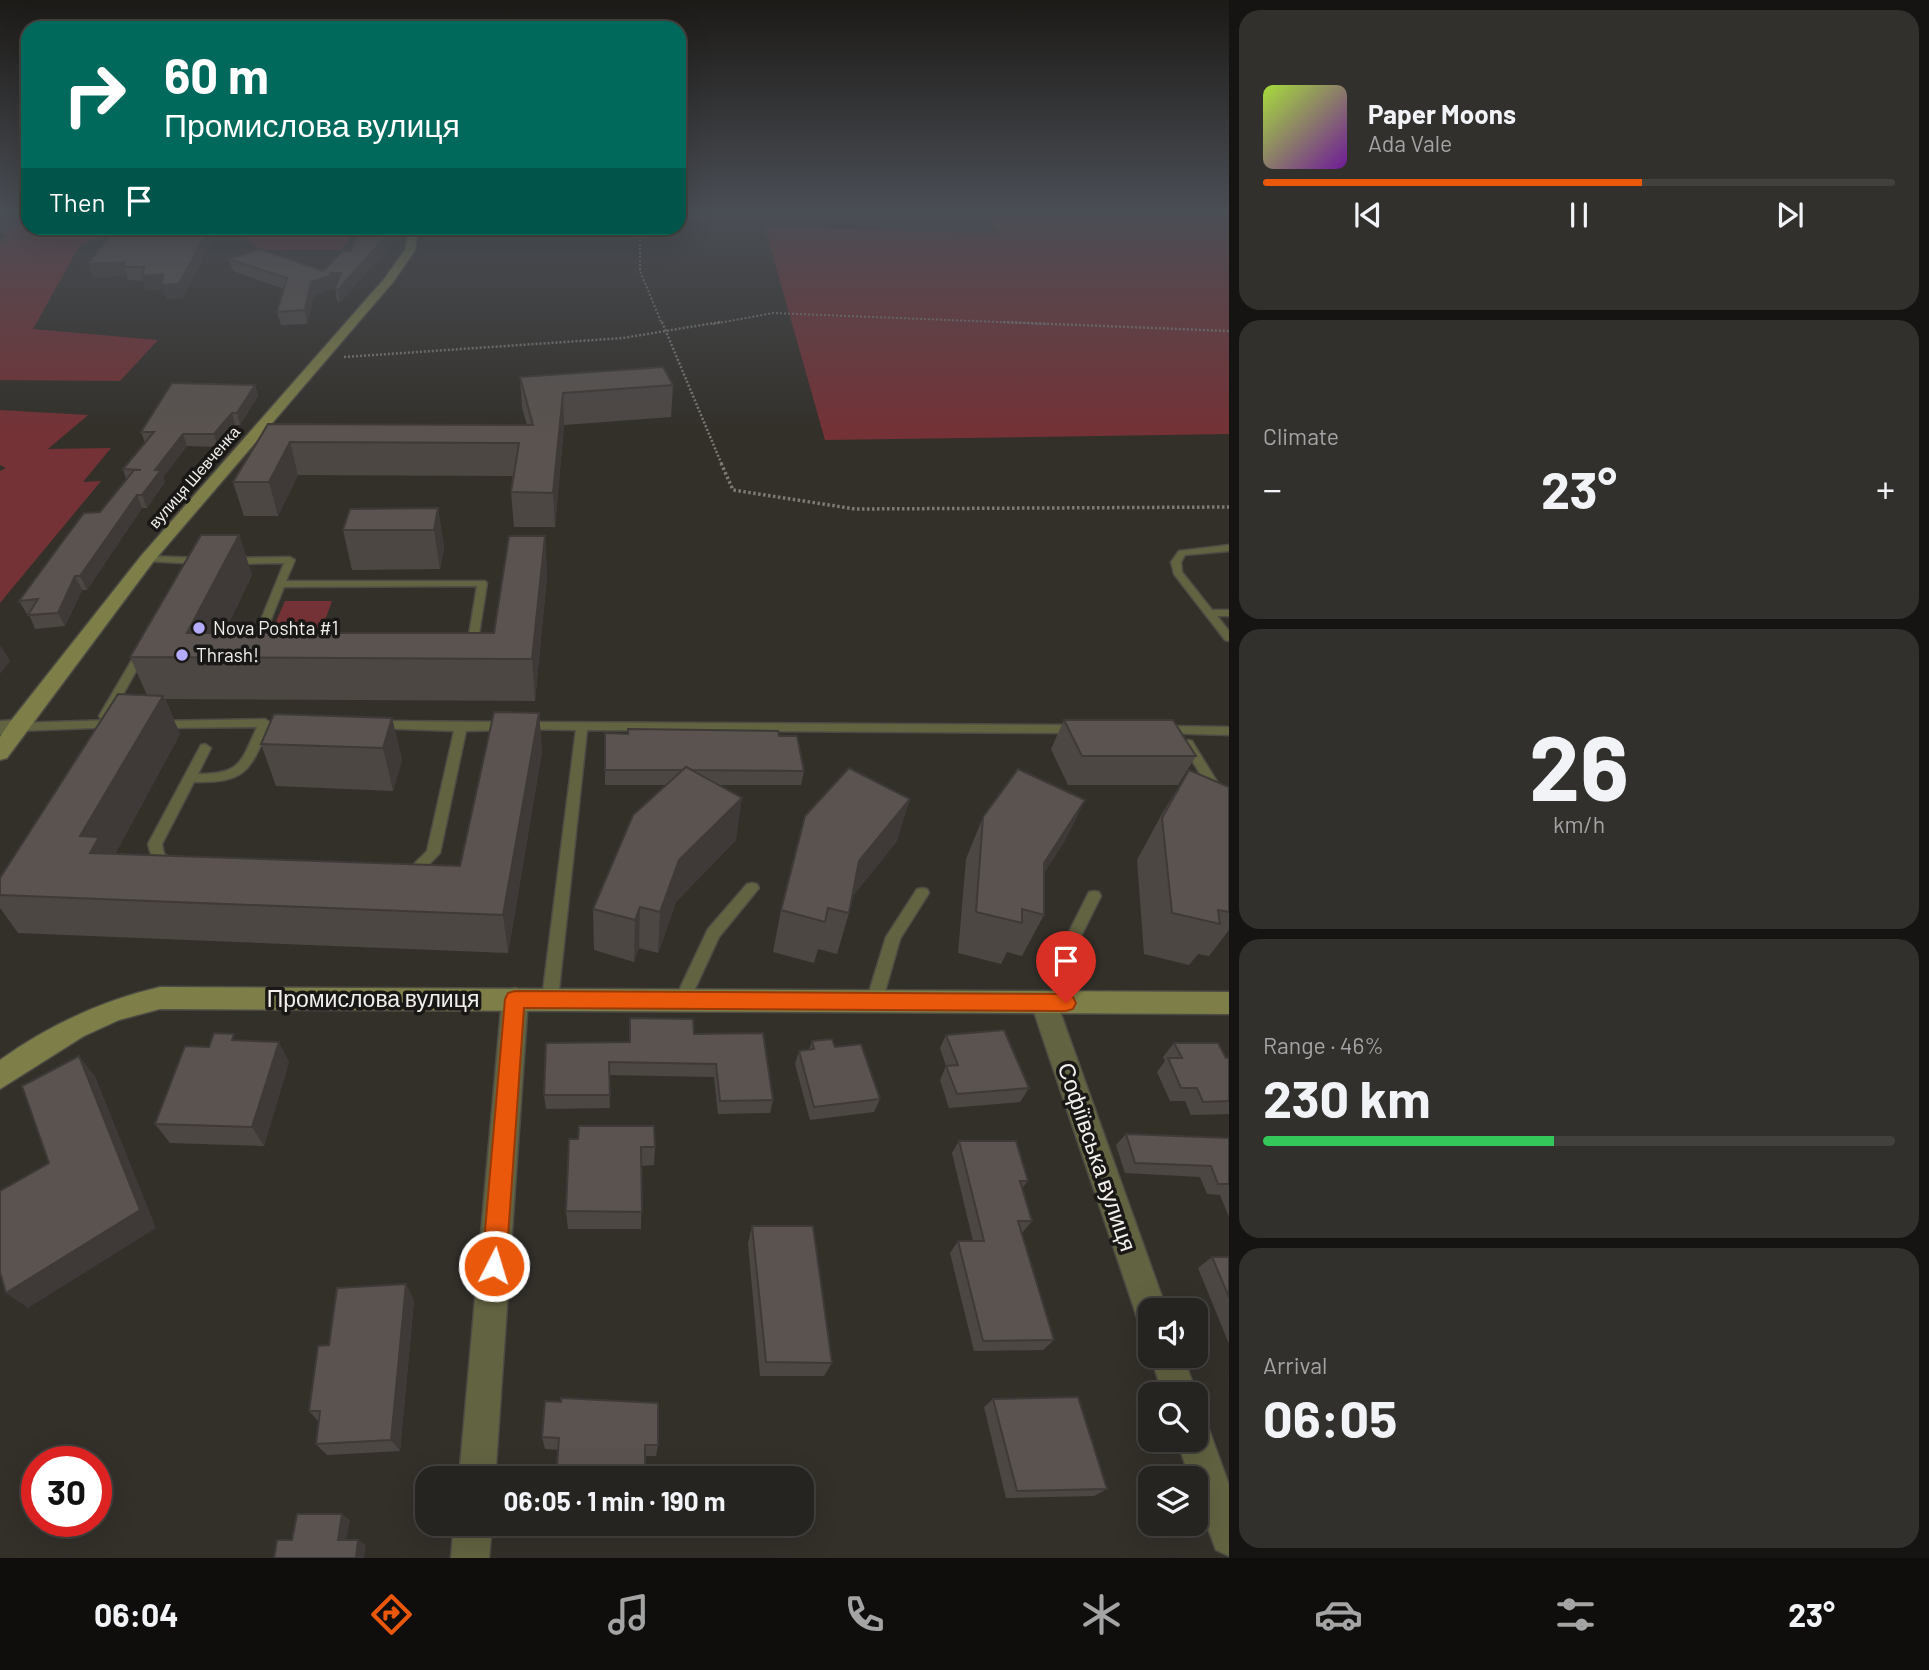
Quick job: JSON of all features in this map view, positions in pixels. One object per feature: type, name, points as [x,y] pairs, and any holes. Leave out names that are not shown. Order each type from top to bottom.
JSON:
[{"type":"street","name":"вулиця Шевченка","points":[[0,753],[8,728],[147,559],[382,286]]},
{"type":"street","name":"Промислова вулиця","points":[[0,1076],[82,1022],[127,1005],[160,998],[1229,1003]]},
{"type":"street","points":[[478,1466],[515,999]]},
{"type":"street","name":"Софіївська вулиця","points":[[1055,1003],[1147,1298]]},
{"type":"street","points":[[1199,1452],[1229,1537]]},
{"type":"street","points":[[470,1558],[472,1536]]},
{"type":"lane","points":[[1229,548],[1182,553],[1175,562],[1177,572],[1229,638]]},
{"type":"lane","points":[[147,559],[290,560],[255,647],[268,647]]},
{"type":"lane","points":[[187,573],[193,561]]},
{"type":"lane","points":[[282,584],[482,583],[471,648],[458,648]]},
{"type":"lane","points":[[1209,613],[1229,613]]},
{"type":"lane","points":[[97,730],[147,643]]},
{"type":"lane","points":[[142,724],[272,723],[240,771],[224,779],[190,778]]},
{"type":"lane","points":[[8,728],[97,730],[128,724]]},
{"type":"lane","points":[[370,725],[1083,729]]},
{"type":"lane","points":[[550,999],[582,726]]},
{"type":"lane","points":[[400,877],[415,872],[433,853],[461,727]]},
{"type":"lane","points":[[1152,730],[1229,731]]},
{"type":"lane","points":[[1180,730],[1229,812]]},
{"type":"lane","points":[[187,867],[162,862],[156,853],[155,844],[205,748]]},
{"type":"lane","points":[[681,1001],[712,933],[752,888]]},
{"type":"lane","points":[[874,1002],[893,937],[922,892]]},
{"type":"lane","points":[[1055,1003],[1068,948],[1094,896]]},
{"type":"path","points":[[646,286],[733,490],[855,509],[1229,507]]},
{"type":"path","points":[[322,358],[597,341],[707,327],[750,315],[773,313],[1229,331]]},
{"type":"shaded area","points":[[0,286],[57,286],[33,329],[158,340],[120,381],[0,380]]},
{"type":"shaded area","points":[[781,286],[1229,286],[1229,434],[825,440]]},
{"type":"shaded area","points":[[0,410],[88,415],[48,449],[111,448],[83,482],[101,481],[0,603],[0,471],[6,468],[0,465]]},
{"type":"shaded area","points":[[285,601],[332,601],[318,640],[268,640]]},
{"type":"building","points":[[285,286],[310,286],[305,310],[277,312]]},
{"type":"building","points":[[663,367],[673,385],[563,393],[553,493],[511,492],[519,443],[290,442],[269,482],[233,482],[268,424],[533,425],[520,377]]},
{"type":"building","points":[[172,383],[255,385],[237,413],[232,413],[214,434],[183,434],[155,470],[161,470],[142,495],[137,495],[80,576],[75,576],[58,613],[28,615],[38,599],[19,601],[84,513],[100,512],[134,470],[141,470],[123,469],[154,432],[141,432]]},
{"type":"building","points":[[438,508],[434,530],[343,530],[350,509]]},
{"type":"building","points":[[201,535],[239,535],[187,633],[494,633],[509,536],[545,536],[532,659],[130,657]]},
{"type":"building","points":[[118,694],[163,696],[80,836],[99,837],[90,853],[460,866],[494,712],[539,713],[503,915],[0,895],[0,878]]},
{"type":"building","points":[[274,714],[392,718],[383,748],[261,744]]},
{"type":"building","points":[[1064,720],[1173,720],[1196,756],[1082,756]]},
{"type":"building","points":[[628,729],[778,731],[779,736],[797,736],[804,771],[692,770],[686,767],[683,770],[605,770],[605,733],[628,734]]},
{"type":"building","points":[[686,767],[742,798],[679,860],[660,912],[640,907],[635,920],[593,909],[633,815]]},
{"type":"building","points":[[849,768],[910,799],[859,861],[849,913],[828,908],[825,922],[781,910],[805,816]]},
{"type":"building","points":[[1018,769],[1085,800],[1044,863],[1044,915],[1022,909],[1022,923],[976,912],[983,817]]},
{"type":"building","points":[[1189,770],[1229,787],[1229,912],[1218,910],[1220,924],[1172,913],[1162,818]]},
{"type":"building","points":[[630,1018],[693,1019],[694,1034],[763,1033],[773,1100],[720,1101],[716,1064],[609,1062],[610,1095],[544,1095],[546,1043],[630,1042]]},
{"type":"building","points":[[1004,1030],[1029,1088],[957,1094],[946,1066],[958,1065],[946,1035]]},
{"type":"building","points":[[214,1033],[234,1034],[232,1040],[279,1042],[252,1127],[155,1124],[185,1046],[209,1047]]},
{"type":"building","points":[[832,1039],[835,1047],[861,1044],[880,1099],[814,1107],[799,1051],[814,1049],[812,1041]]},
{"type":"building","points":[[1174,1043],[1218,1043],[1226,1058],[1229,1058],[1229,1101],[1203,1102],[1197,1088],[1181,1088],[1168,1058],[1182,1058]]},
{"type":"building","points":[[79,1056],[140,1210],[6,1293],[0,1272],[0,1191],[49,1163],[22,1086]]},
{"type":"building","points":[[579,1126],[654,1126],[655,1147],[641,1147],[642,1212],[566,1211],[569,1139],[578,1139]]},
{"type":"building","points":[[1126,1134],[1229,1138],[1229,1184],[1218,1184],[1211,1166],[1135,1163]]},
{"type":"building","points":[[959,1141],[1016,1141],[1028,1181],[1020,1181],[1032,1221],[1018,1221],[1054,1340],[983,1341],[958,1241],[984,1241]]},
{"type":"building","points":[[752,1226],[813,1226],[832,1363],[766,1362]]},
{"type":"building","points":[[1212,1257],[1229,1257],[1229,1297]]},
{"type":"building","points":[[406,1284],[391,1440],[316,1444],[320,1411],[309,1411],[318,1346],[329,1345],[337,1288]]},
{"type":"building","points":[[1078,1397],[1107,1489],[1017,1491],[993,1399]]},
{"type":"building","points":[[561,1398],[658,1403],[658,1445],[645,1445],[645,1466],[557,1466],[559,1438],[542,1437],[545,1401],[561,1402]]},
{"type":"building","points":[[297,1514],[342,1514],[338,1540],[358,1540],[356,1558],[274,1558],[277,1540],[292,1540]]},
{"type":"place","name":"Nova Poshta #1","points":[[199,628]]},
{"type":"place","name":"Thrash!","points":[[182,655]]},
{"type":"route","points":[[494,1266],[515,999],[1066,1003]]}]
